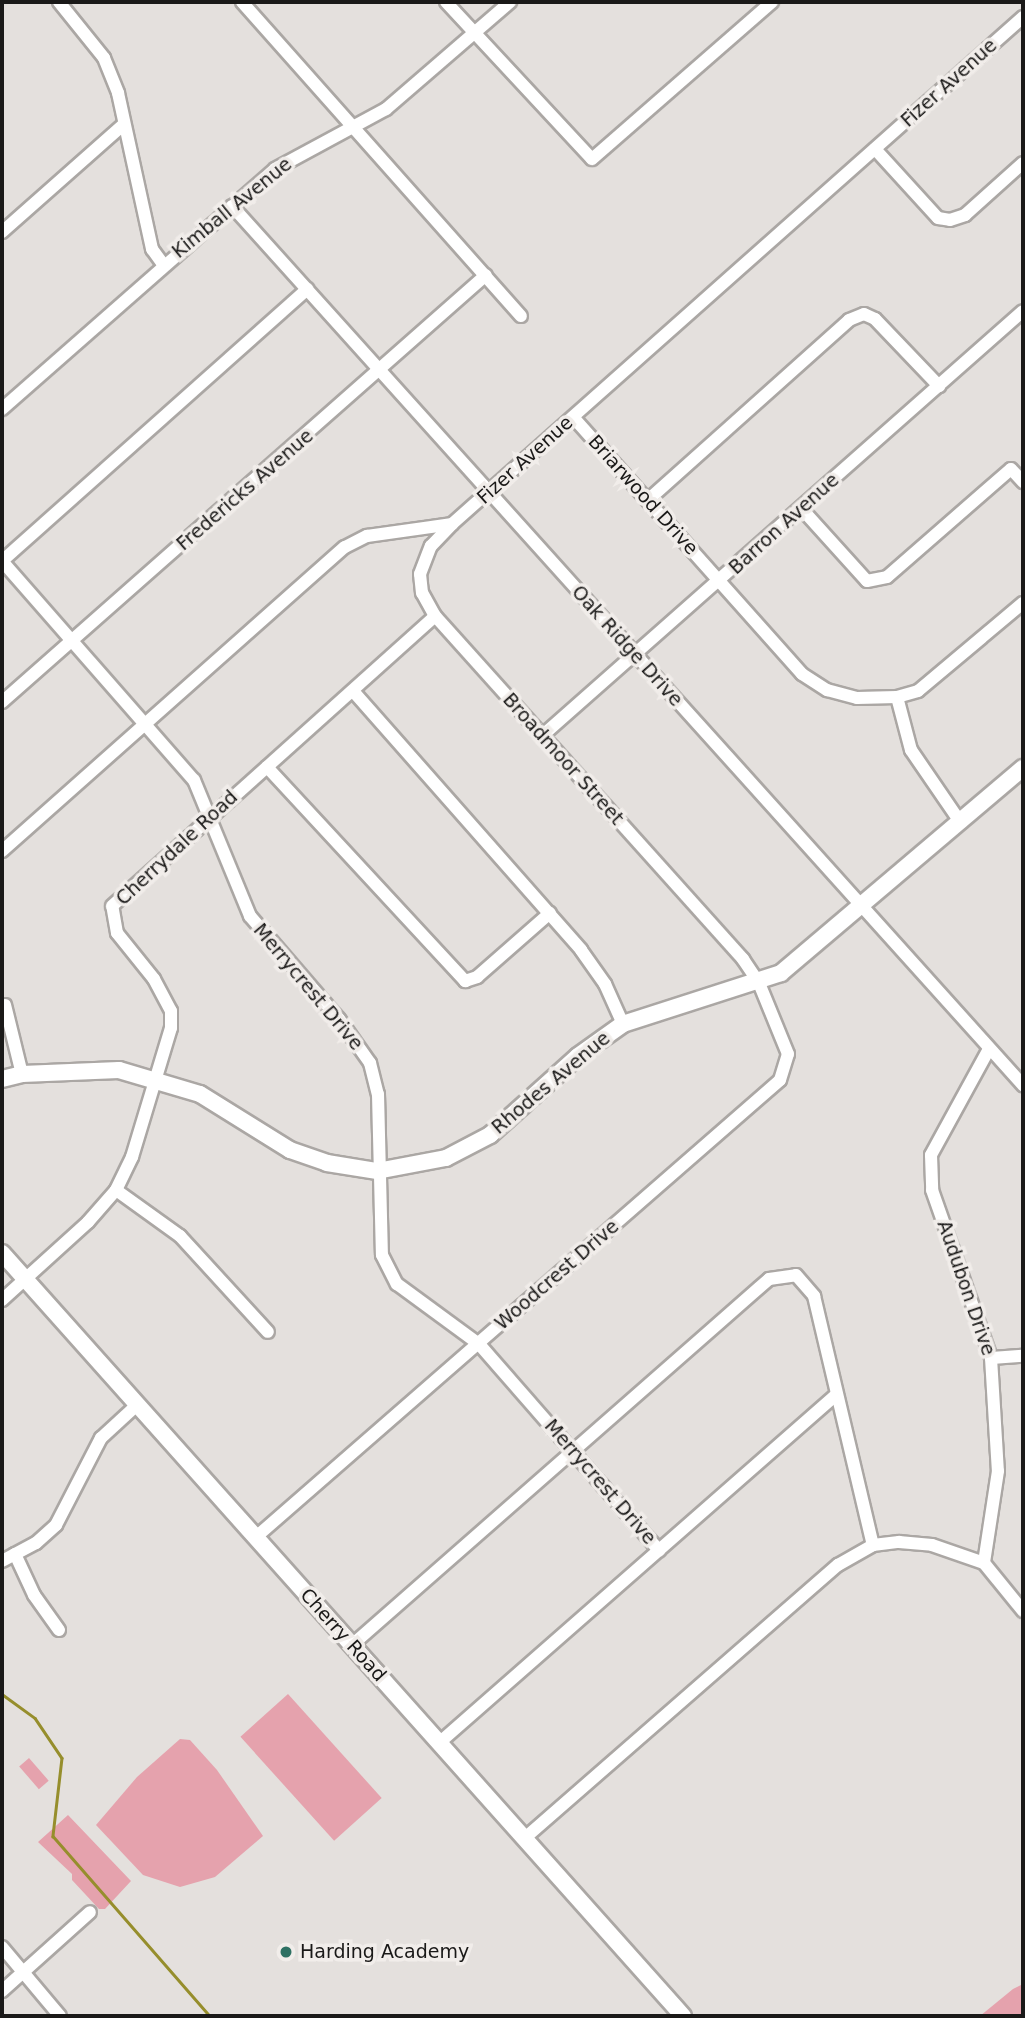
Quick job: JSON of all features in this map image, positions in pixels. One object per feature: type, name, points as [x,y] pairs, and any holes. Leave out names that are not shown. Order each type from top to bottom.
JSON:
[{"type":"main road","name":"Rhodes Avenue","points":[[2,1079],[22,1074],[107,1070],[157,1078],[200,1094],[290,1150],[327,1163],[377,1171],[446,1158],[489,1135],[578,1056],[623,1024],[759,983],[803,957],[1023,768]]},
{"type":"main road","name":"Cherry Road","points":[[2,1253],[683,2016]]},
{"type":"street","points":[[59,2],[104,58],[118,93],[122,126],[152,249],[163,264]]},
{"type":"street","points":[[242,2],[357,128],[521,316]]},
{"type":"street","points":[[446,2],[592,159],[772,2]]},
{"type":"street","name":"Kimball Avenue","points":[[2,409],[163,264],[275,169],[357,128],[386,109],[510,2]]},
{"type":"street","name":"Fizer Avenue","points":[[452,524],[1023,18]]},
{"type":"street","points":[[2,232],[122,126]]},
{"type":"street","points":[[875,149],[938,218],[950,220],[965,215],[1023,163]]},
{"type":"street","name":"Oak Ridge Drive","points":[[233,206],[488,494],[1023,1085]]},
{"type":"street","name":"Fredericks Avenue","points":[[2,702],[486,275]]},
{"type":"street","points":[[2,561],[307,289]]},
{"type":"street","name":"Barron Avenue","points":[[543,735],[720,582],[1023,311]]},
{"type":"street","points":[[648,500],[849,320],[864,314],[875,319],[939,386]]},
{"type":"street","name":"Briarwood Drive","points":[[573,417],[802,674],[827,690],[857,698],[897,697]]},
{"type":"street","points":[[801,508],[867,581],[887,577],[1011,469],[1023,482]]},
{"type":"street","points":[[2,851],[345,547],[367,536],[452,524]]},
{"type":"street","name":"Broadmoor Street","points":[[452,524],[431,546],[420,574],[422,593],[435,616],[543,735],[759,983]]},
{"type":"street","name":"Merrycrest Drive","points":[[2,561],[71,643],[194,780],[211,814],[250,916],[339,1019],[370,1063],[378,1094],[377,1171],[382,1255],[397,1284],[479,1344],[659,1550]]},
{"type":"street","points":[[961,823],[911,750],[897,697],[940,676],[1023,603]]},
{"type":"street","name":"Cherrydale Road","points":[[2,1300],[116,1190],[132,1157],[171,1028],[171,1012],[154,979],[117,933],[112,906],[211,814],[435,616]]},
{"type":"street","points":[[353,691],[550,914],[605,984],[623,1024]]},
{"type":"street","points":[[267,767],[465,981],[477,977],[550,914]]},
{"type":"street","name":"Woodcrest Drive","points":[[256,1537],[780,1080],[788,1054],[759,983]]},
{"type":"street","points":[[5,1004],[22,1074]]},
{"type":"street","name":"Audubon Drive","points":[[984,1563],[998,1471],[992,1358],[932,1190],[931,1155],[989,1049]]},
{"type":"street","points":[[116,1190],[180,1236],[268,1332]]},
{"type":"street","points":[[352,1645],[769,1279],[796,1275],[814,1296],[873,1545]]},
{"type":"street","points":[[992,1358],[1023,1356]]},
{"type":"street","points":[[439,1743],[837,1394]]},
{"type":"street","points":[[2,1561],[36,1543],[56,1525],[101,1438],[138,1404]]},
{"type":"street","points":[[526,1837],[838,1565],[873,1545],[932,1545],[984,1563],[1023,1611]]},
{"type":"street","points":[[15,1554],[34,1595],[59,1630]]},
{"type":"street","points":[[2,1991],[90,1912]]},
{"type":"street","points":[[2,1947],[60,2016]]},
{"type":"shaded area","points":[[288,1694],[382,1798],[334,1841],[240,1737]]},
{"type":"shaded area","points":[[180,1739],[190,1740],[217,1770],[263,1836],[215,1877],[180,1887],[143,1875],[96,1825],[137,1777]]},
{"type":"shaded area","points":[[29,1758],[49,1781],[39,1789],[19,1767]]},
{"type":"shaded area","points":[[68,1815],[131,1881],[105,1909],[99,1909],[72,1880],[72,1874],[38,1842]]},
{"type":"shaded area","points":[[1023,1984],[1023,2016],[980,2016],[1013,1989]]},
{"type":"waterway","points":[[2,1694],[35,1718],[62,1758],[53,1836],[210,2016]]},
{"type":"place","name":"Harding Academy","points":[[286,1952]]}]
